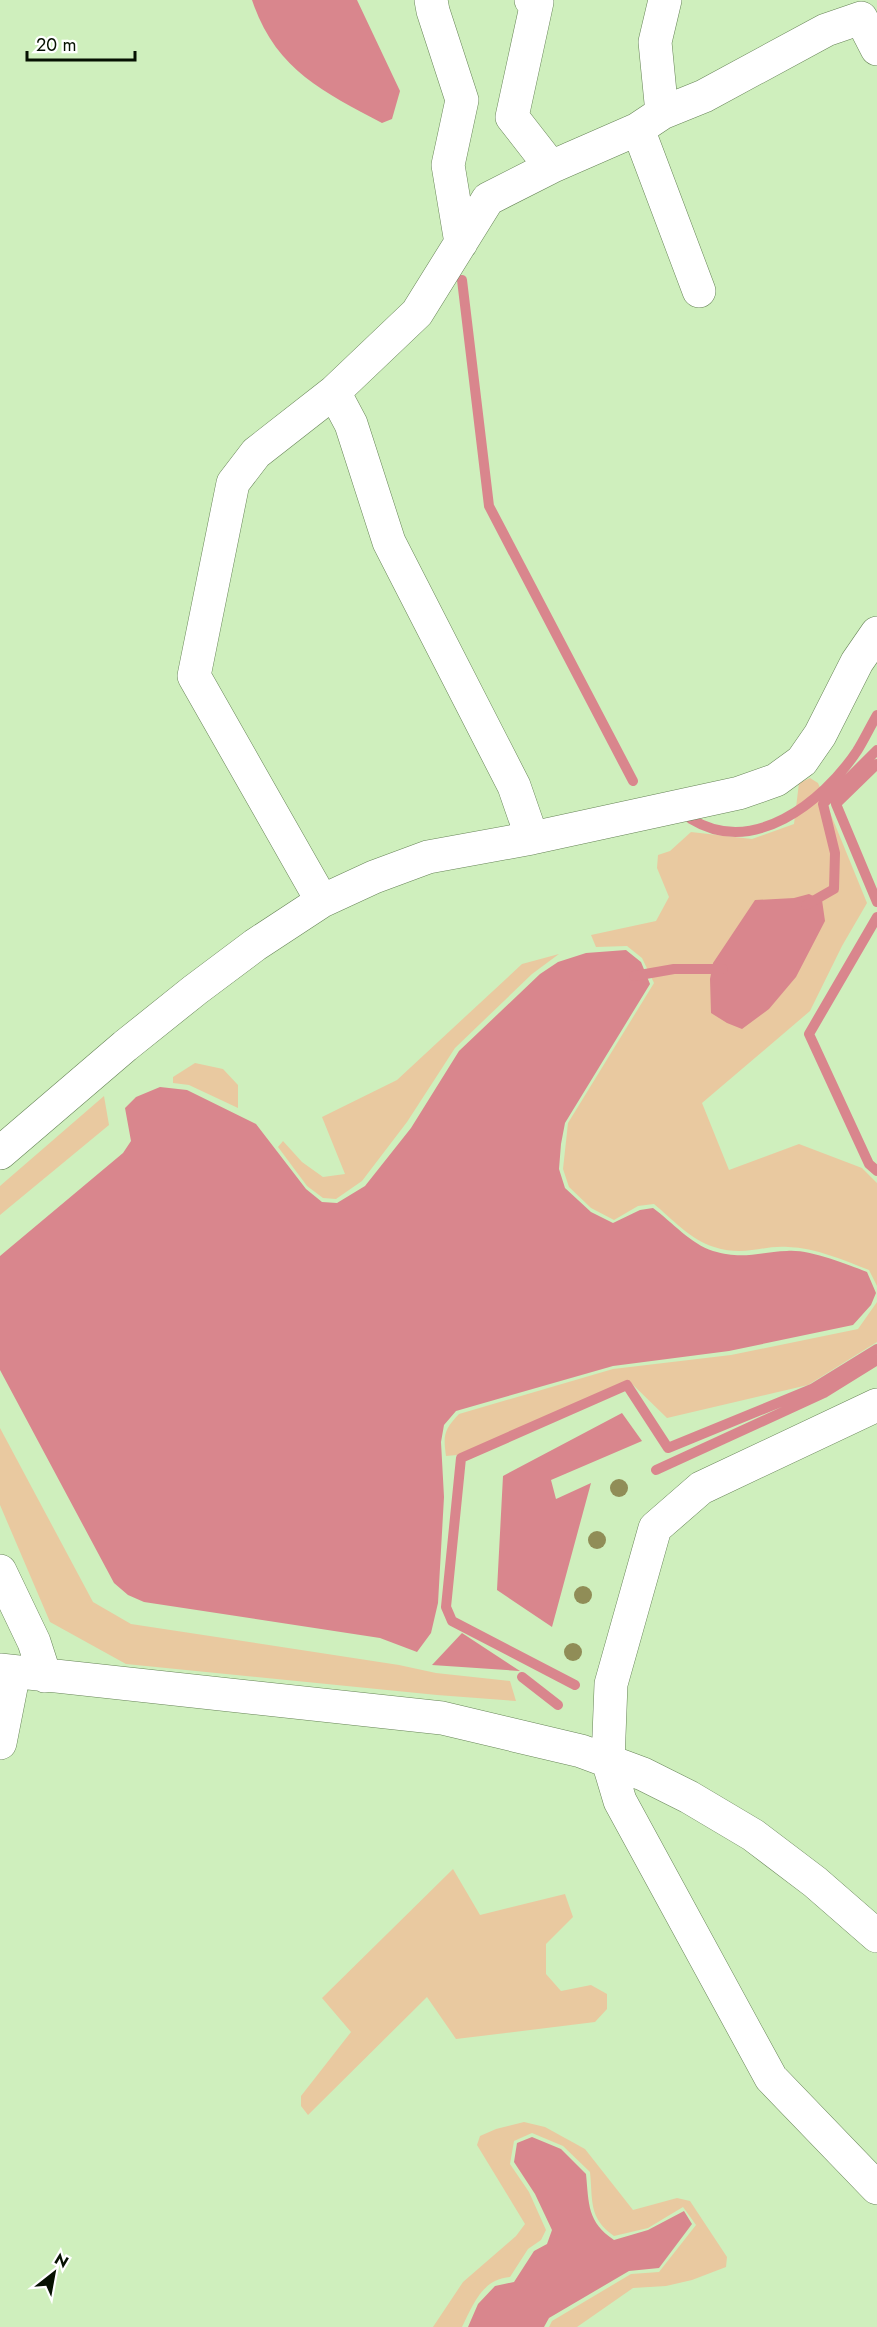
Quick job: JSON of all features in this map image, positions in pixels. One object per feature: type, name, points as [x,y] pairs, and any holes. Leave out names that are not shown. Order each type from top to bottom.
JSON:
[{"type":"street","points":[[431,0],[462,100],[448,165],[461,243]]},
{"type":"street","points":[[531,0],[537,2],[512,117],[551,167]]},
{"type":"street","points":[[665,0],[655,42],[650,121],[699,291]]},
{"type":"street","points":[[322,901],[194,676],[233,483],[256,453],[334,392],[417,313],[488,200],[551,167],[704,96],[826,30],[869,12],[877,49]]},
{"type":"street","points":[[334,392],[351,424],[389,542],[514,786],[532,838]]},
{"type":"street","points":[[0,1153],[125,1046],[195,990],[255,945],[322,901],[374,877],[428,857],[532,838],[739,793],[777,780],[802,761],[820,735],[857,662],[877,633]]},
{"type":"street","points":[[876,1409],[701,1488],[655,1528],[611,1684],[608,1761],[620,1802],[771,2078],[877,2188]]},
{"type":"street","points":[[0,1571],[34,1642],[20,1673],[0,1743]]},
{"type":"street","points":[[20,1673],[442,1718],[582,1751],[643,1774],[680,1792],[753,1835],[816,1882],[877,1936]]},
{"type":"shaded area","points":[[252,0],[357,0],[400,91],[392,119],[382,123],[340,100],[303,75],[287,61],[274,44]]},
{"type":"shaded area","points":[[810,778],[818,783],[867,903],[842,946],[810,1011],[702,1103],[729,1170],[799,1144],[862,1168],[877,1183],[877,1286],[869,1270],[809,1250],[778,1247],[735,1251],[714,1247],[690,1234],[654,1204],[638,1206],[614,1220],[591,1208],[569,1187],[563,1169],[568,1123],[654,983],[642,958],[627,946],[596,947],[591,935],[656,921],[669,897],[657,868],[658,855],[670,851],[691,832],[752,839],[794,824],[799,783]]},
{"type":"shaded area","points":[[809,894],[822,900],[825,921],[796,977],[769,1009],[742,1029],[711,1013],[710,979],[713,963],[755,900],[794,898]]},
{"type":"shaded area","points":[[626,950],[641,962],[650,984],[565,1123],[559,1169],[565,1188],[591,1212],[613,1223],[640,1210],[653,1208],[689,1238],[713,1251],[733,1255],[806,1252],[867,1272],[876,1293],[871,1305],[853,1325],[729,1351],[613,1366],[456,1411],[444,1425],[441,1442],[444,1497],[438,1603],[431,1633],[417,1652],[380,1638],[144,1602],[128,1595],[114,1583],[0,1370],[0,1256],[123,1153],[131,1141],[125,1108],[136,1097],[160,1087],[187,1090],[256,1124],[306,1189],[322,1202],[337,1203],[365,1186],[411,1128],[459,1051],[540,974],[558,962],[586,953]]},
{"type":"shaded area","points":[[559,954],[532,974],[455,1048],[407,1122],[362,1181],[336,1199],[323,1198],[307,1186],[278,1147],[283,1141],[302,1162],[323,1177],[345,1174],[322,1117],[397,1080],[522,964]]},
{"type":"shaded area","points":[[195,1063],[223,1069],[238,1085],[238,1108],[189,1085],[173,1083],[173,1077]]},
{"type":"shaded area","points":[[104,1096],[109,1125],[0,1215],[0,1186]]},
{"type":"shaded area","points":[[877,1302],[877,1342],[808,1385],[667,1418],[629,1381],[457,1455],[446,1456],[446,1433],[459,1414],[613,1369],[731,1355],[858,1329]]},
{"type":"shaded area","points":[[622,1413],[642,1441],[551,1480],[556,1499],[591,1483],[552,1627],[497,1590],[503,1476]]},
{"type":"shaded area","points":[[0,1428],[93,1602],[131,1624],[399,1665],[436,1673],[510,1681],[516,1701],[126,1664],[50,1622],[0,1505]]},
{"type":"shaded area","points":[[462,1633],[520,1671],[432,1665]]},
{"type":"shaded area","points":[[453,1869],[480,1915],[565,1894],[573,1917],[546,1944],[546,1974],[561,1991],[591,1985],[607,1994],[607,2009],[595,2022],[456,2039],[427,1997],[308,2115],[301,2106],[301,2096],[351,2032],[322,1998]]},
{"type":"shaded area","points":[[524,2122],[545,2127],[585,2149],[633,2210],[677,2198],[690,2201],[727,2257],[726,2267],[692,2280],[666,2286],[633,2288],[577,2327],[549,2327],[552,2321],[631,2274],[659,2272],[696,2225],[683,2207],[648,2228],[614,2236],[600,2222],[593,2208],[590,2172],[563,2146],[532,2133],[514,2141],[510,2164],[529,2192],[546,2230],[541,2240],[528,2249],[510,2277],[500,2279],[485,2288],[462,2327],[433,2327],[463,2282],[516,2236],[525,2224],[477,2145],[480,2136],[496,2129]]},
{"type":"shaded area","points":[[532,2137],[561,2149],[586,2174],[591,2212],[599,2226],[614,2240],[648,2230],[684,2211],[692,2224],[659,2268],[629,2271],[549,2318],[544,2327],[468,2327],[478,2304],[495,2286],[514,2282],[534,2251],[547,2244],[552,2230],[535,2194],[514,2162],[517,2143]]},
{"type":"waterway","points":[[462,280],[489,506],[633,781]]},
{"type":"waterway","points":[[691,819],[714,829],[738,832],[762,828],[784,819],[825,789],[842,770],[857,751],[877,715]]},
{"type":"waterway","points":[[806,905],[834,889],[835,853],[823,804],[877,750]]},
{"type":"waterway","points":[[877,764],[836,804],[877,902]]},
{"type":"waterway","points":[[877,917],[809,1034],[869,1164],[877,1171]]},
{"type":"waterway","points":[[634,976],[674,969],[723,969]]},
{"type":"waterway","points":[[575,1685],[452,1621],[446,1607],[461,1458],[627,1385],[668,1448],[812,1389],[877,1349]]},
{"type":"waterway","points":[[656,1470],[824,1393],[877,1360]]},
{"type":"waterway","points":[[522,1677],[558,1705]]}]
